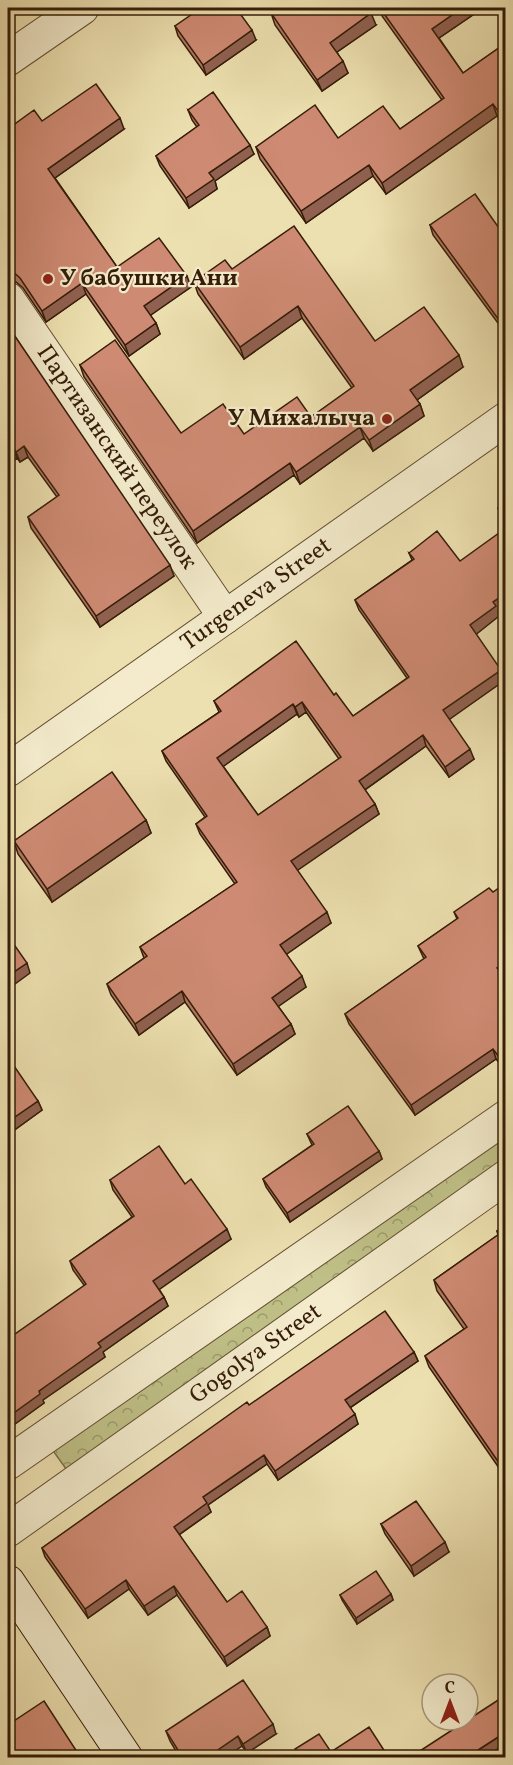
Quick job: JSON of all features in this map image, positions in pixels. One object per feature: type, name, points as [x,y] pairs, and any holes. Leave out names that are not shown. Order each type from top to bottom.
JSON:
[{"type":"street","points":[[8,59],[81,8]]},
{"type":"street","name":"Партизанский переулок","points":[[8,299],[225,616]]},
{"type":"street","name":"Turgeneva Street","points":[[8,770],[506,419]]},
{"type":"street","points":[[8,1463],[506,1117]]},
{"type":"street","name":"Gogolya Street","points":[[8,1530],[506,1177]]},
{"type":"street","points":[[8,1582],[126,1758]]},
{"type":"green space","points":[[505,1130],[505,1165],[69,1473],[51,1448]]},
{"type":"building","points":[[201,8],[236,8],[252,30],[203,65],[175,26]]},
{"type":"building","points":[[279,8],[367,8],[371,13],[330,43],[343,61],[317,80],[271,13]]},
{"type":"building","points":[[380,8],[462,8],[432,29],[463,73],[506,43],[506,122],[493,104],[382,183],[369,165],[301,211],[256,147],[315,105],[338,138],[383,106],[400,129],[444,98]]},
{"type":"building","points":[[96,84],[120,118],[48,169],[117,267],[159,238],[187,276],[144,306],[156,323],[125,345],[82,283],[42,311],[20,278],[8,270],[8,129],[34,110],[42,121]]},
{"type":"building","points":[[213,92],[250,145],[209,173],[214,179],[186,198],[156,156],[199,125],[188,110]]},
{"type":"building","points":[[475,194],[506,238],[506,326],[504,327],[430,225]]},
{"type":"building","points":[[294,226],[375,341],[424,307],[459,355],[410,390],[420,404],[369,440],[360,427],[296,472],[290,463],[193,531],[80,365],[115,340],[181,433],[223,404],[244,434],[297,397],[311,417],[354,386],[298,306],[240,347],[194,282],[225,260],[232,269]]},
{"type":"building","points":[[8,326],[170,565],[96,616],[28,517],[59,495],[24,446],[16,452],[13,447],[8,451],[8,410],[14,405],[8,397]]},
{"type":"building","points":[[506,503],[506,519],[498,508]]},
{"type":"building","points":[[506,528],[506,593],[493,602],[496,606],[470,625],[501,670],[443,710],[470,749],[445,767],[423,735],[359,781],[375,804],[291,861],[327,912],[280,945],[302,976],[272,998],[291,1024],[233,1064],[182,991],[135,1024],[107,984],[147,956],[140,947],[237,882],[196,824],[207,816],[162,751],[221,711],[214,701],[296,641],[334,695],[336,693],[353,716],[409,677],[355,600],[414,559],[409,553],[437,531],[460,561]],"holes":[[[302,702],[341,757],[258,815],[217,758],[293,704],[295,707]]]},
{"type":"building","points":[[112,772],[146,820],[47,889],[14,841]]},
{"type":"building","points":[[506,883],[506,962],[497,968],[506,979],[506,1059],[502,1061],[493,1049],[411,1105],[345,1014],[426,957],[418,946],[458,918],[454,912],[489,888],[493,892]]},
{"type":"building","points":[[8,936],[27,963],[8,976]]},
{"type":"building","points":[[12,1063],[38,1101],[9,1121],[8,1066]]},
{"type":"building","points":[[348,1106],[379,1151],[287,1213],[263,1179],[314,1144],[307,1134]]},
{"type":"building","points":[[159,1146],[185,1184],[191,1179],[227,1229],[153,1281],[164,1297],[98,1343],[101,1347],[39,1391],[40,1394],[8,1417],[8,1339],[86,1284],[70,1261],[134,1216],[110,1180]]},
{"type":"building","points":[[506,1225],[506,1315],[500,1319],[506,1326],[506,1473],[425,1356],[467,1327],[434,1280],[499,1234],[497,1231]]},
{"type":"building","points":[[385,1311],[414,1352],[345,1400],[355,1414],[275,1471],[264,1455],[203,1497],[207,1503],[174,1527],[227,1602],[242,1591],[267,1627],[224,1657],[174,1586],[144,1606],[126,1580],[85,1609],[42,1548],[247,1402],[249,1405]]},
{"type":"building","points":[[416,1501],[445,1542],[411,1566],[381,1524]]},
{"type":"building","points":[[376,1571],[391,1594],[356,1618],[340,1595]]},
{"type":"building","points":[[243,1680],[273,1724],[243,1744],[238,1736],[206,1758],[183,1758],[166,1731]]},
{"type":"building","points":[[506,1695],[506,1732],[478,1750],[483,1758],[409,1758],[449,1732],[480,1732],[480,1712]]},
{"type":"building","points":[[44,1701],[81,1758],[8,1758],[8,1725]]},
{"type":"building","points":[[369,1727],[389,1758],[301,1758],[295,1749],[319,1734],[331,1752]]},
{"type":"place","name":"У бабушки Ани","points":[[48,279]]},
{"type":"place","name":"У Михалыча","points":[[387,419]]}]
